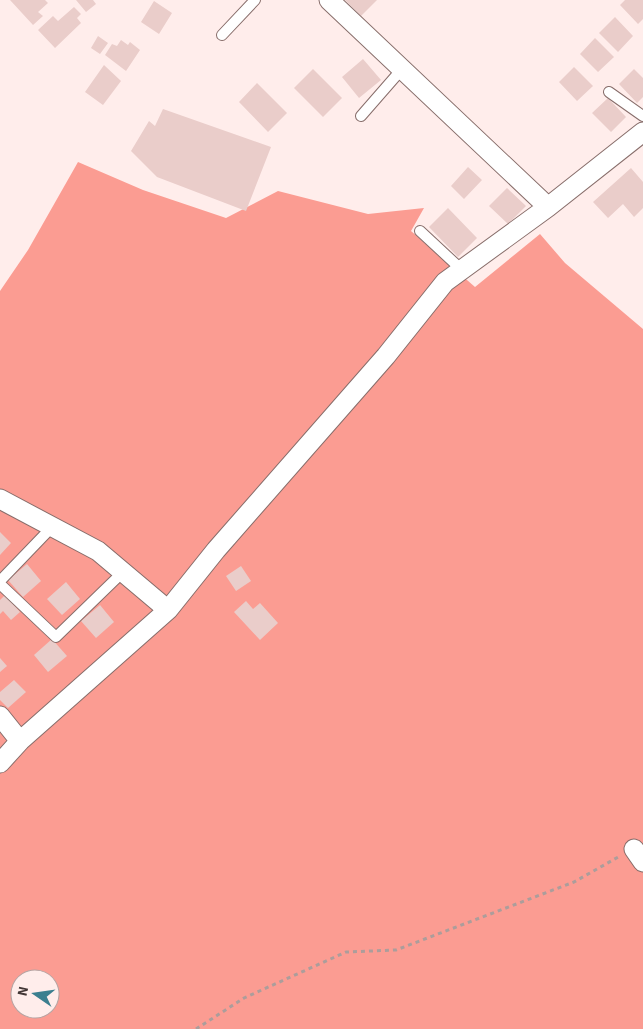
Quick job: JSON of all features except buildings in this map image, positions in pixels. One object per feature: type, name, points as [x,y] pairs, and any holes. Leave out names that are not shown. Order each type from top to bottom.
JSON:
[{"type":"street","points":[[333,1],[548,207]]},
{"type":"street","points":[[0,763],[20,741],[168,610],[216,550],[386,356],[445,282],[548,207],[643,132]]},
{"type":"street","points":[[0,499],[51,528],[98,551],[168,610]]},
{"type":"street","points":[[0,716],[20,741]]},
{"type":"lane","points":[[222,35],[255,0]]},
{"type":"lane","points":[[361,116],[402,69]]},
{"type":"lane","points":[[609,92],[643,116]]},
{"type":"lane","points":[[420,231],[462,270]]},
{"type":"lane","points":[[51,528],[1,585],[56,637],[124,571]]},
{"type":"path","points":[[196,1029],[244,998],[346,952],[396,950],[467,921],[574,882],[638,855]]},
{"type":"shaded area","points":[[78,162],[143,190],[226,218],[278,191],[368,214],[424,208],[411,231],[475,287],[540,234],[565,263],[643,329],[643,1029],[0,1029],[0,291],[28,250]]}]
